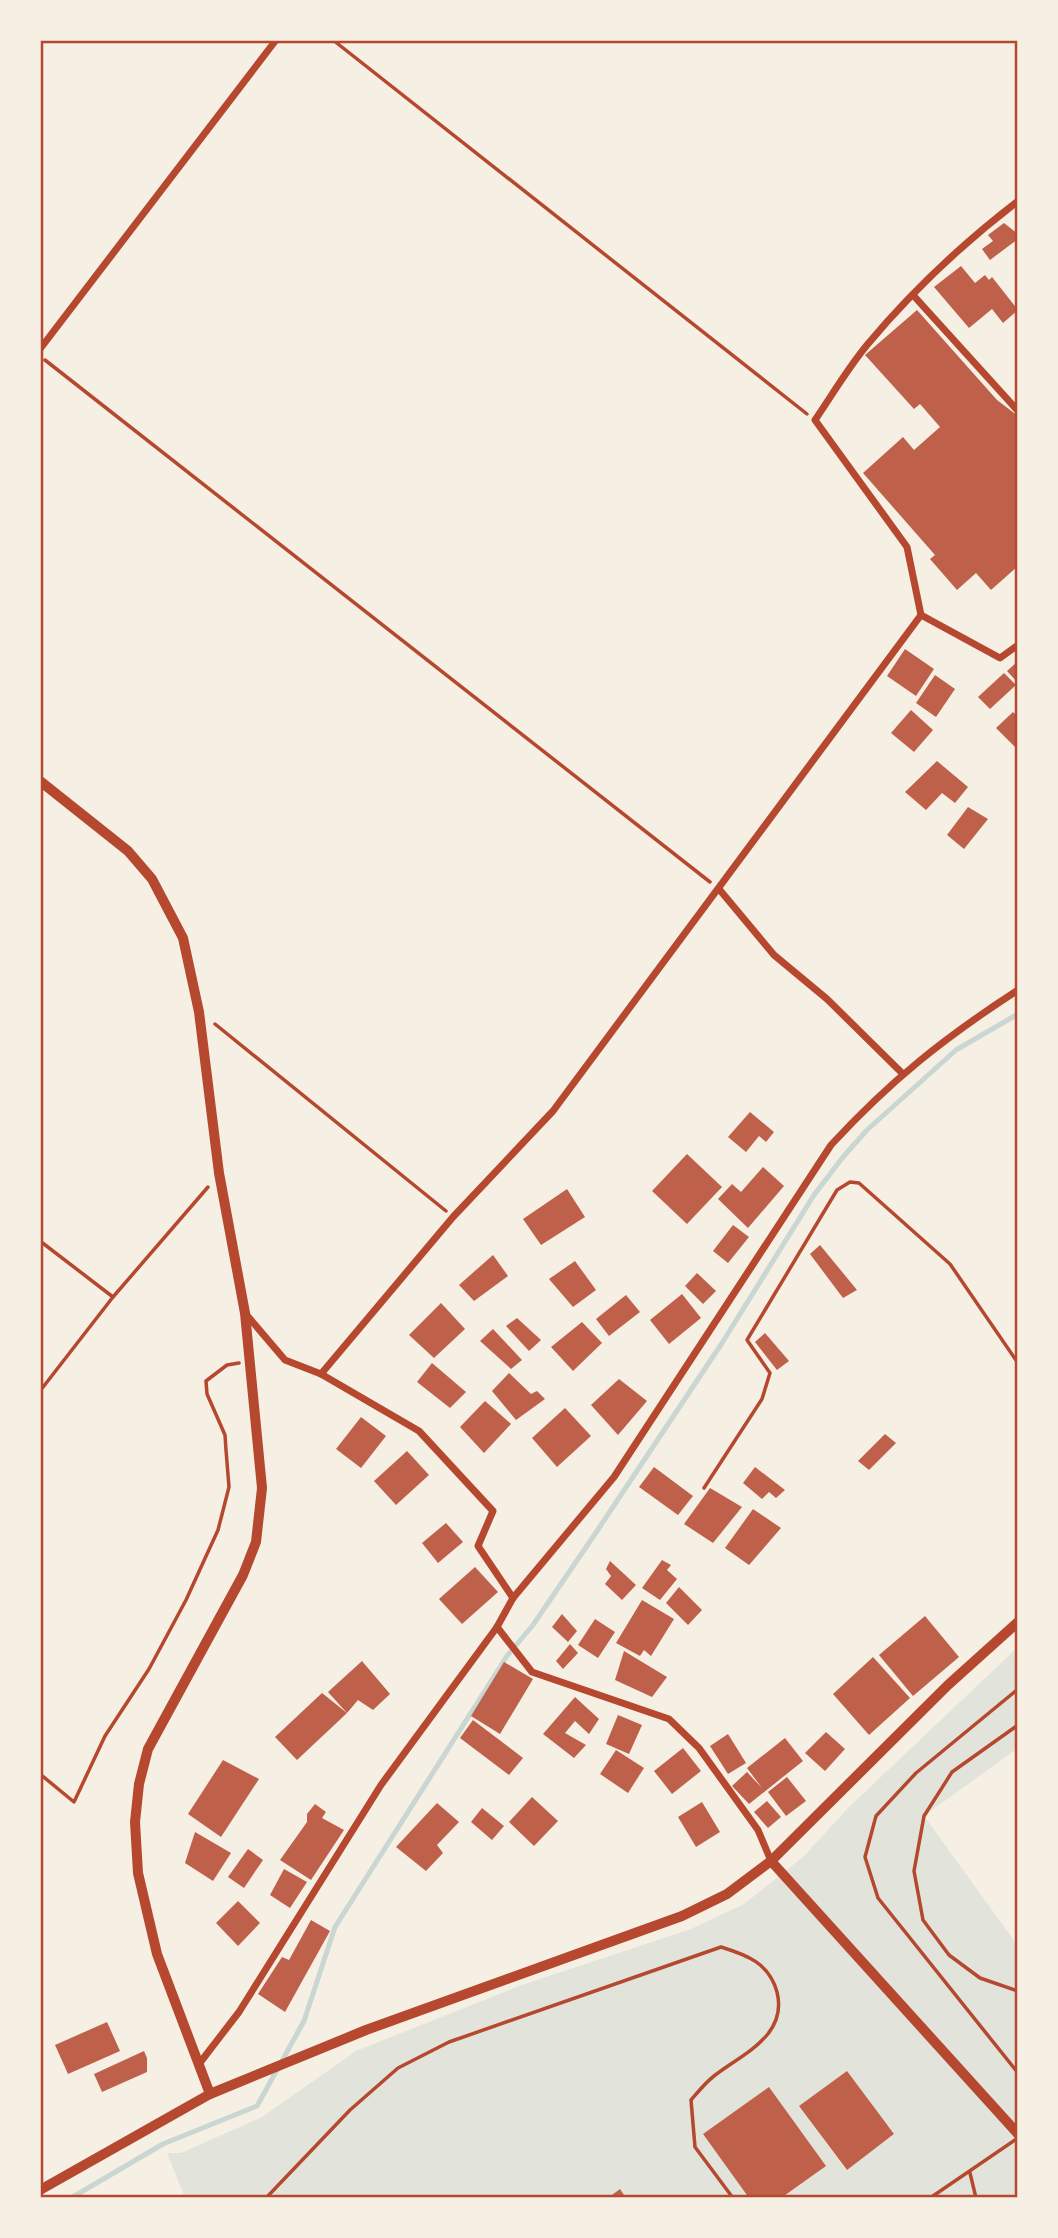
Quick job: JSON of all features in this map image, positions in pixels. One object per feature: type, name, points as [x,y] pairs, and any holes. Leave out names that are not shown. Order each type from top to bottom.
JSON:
[{"type":"main road","points":[[40,780],[128,850],[152,879],[183,938],[199,1012],[219,1173],[245,1313],[262,1488],[256,1542],[243,1575],[148,1749],[139,1784],[135,1822],[138,1873],[157,1954],[211,2094]]},
{"type":"main road","points":[[41,2189],[211,2094],[366,2030],[682,1916],[727,1894],[771,1861],[948,1685],[1018,1622]]},
{"type":"main road","points":[[771,1861],[1018,2136]]},
{"type":"street","points":[[40,349],[276,40]]},
{"type":"street","points":[[1018,201],[960,246],[913,295],[865,347],[815,420],[907,547],[922,615],[1000,658],[1018,645]]},
{"type":"street","points":[[913,295],[1018,411]]},
{"type":"street","points":[[321,1374],[453,1217],[553,1111],[922,615]]},
{"type":"street","points":[[719,889],[774,955],[827,999],[904,1073]]},
{"type":"street","points":[[199,2064],[240,2012],[381,1785],[497,1627],[513,1598],[614,1477],[831,1145],[874,1099],[948,1036],[1018,990]]},
{"type":"street","points":[[245,1313],[285,1360],[321,1374],[419,1430],[493,1511],[478,1546],[513,1598]]},
{"type":"street","points":[[497,1627],[532,1672],[668,1718],[699,1748],[758,1830],[771,1861]]},
{"type":"lane","points":[[1018,1689],[915,1773],[876,1815],[865,1857],[878,1898],[1018,2073]]},
{"type":"lane","points":[[266,2198],[330,2129],[398,2068],[449,2042],[721,1947],[755,1958],[768,1973],[776,1989],[779,2006],[775,2027],[747,2055],[712,2077],[691,2100],[695,2147],[733,2198]]},
{"type":"lane","points":[[930,2198],[1000,2152],[1018,2136]]},
{"type":"lane","points":[[970,2172],[976,2198]]},
{"type":"path","points":[[333,40],[815,420]]},
{"type":"path","points":[[40,356],[719,889]]},
{"type":"path","points":[[199,1012],[453,1217]]},
{"type":"path","points":[[40,1391],[113,1297],[219,1173]]},
{"type":"path","points":[[704,1488],[762,1399],[770,1373],[747,1339],[838,1190],[850,1182],[859,1183],[950,1264],[1018,1363]]},
{"type":"path","points":[[40,1241],[113,1297]]},
{"type":"path","points":[[40,1774],[74,1802],[105,1736],[149,1669],[186,1600],[218,1530],[229,1487],[225,1435],[208,1394],[206,1381],[227,1365],[249,1361]]},
{"type":"path","points":[[1018,1725],[952,1772],[924,1816],[914,1871],[923,1920],[949,1955],[980,1978],[1018,1991]]},
{"type":"shaded area","points":[[1018,1647],[1018,1748],[924,1816],[1018,1946],[1018,2198],[781,2198],[826,2166],[769,2087],[703,2134],[749,2198],[626,2198],[619,2190],[608,2198],[185,2198],[167,2153],[181,2153],[262,2117],[356,2051],[522,1985],[691,1929],[744,1904],[803,1857],[849,1807]],"holes":[[[799,2106],[894,2134],[846,2170]]]},
{"type":"building","points":[[1004,223],[1018,234],[1018,239],[990,260],[982,249],[993,241],[988,235]]},
{"type":"building","points":[[961,266],[975,283],[985,275],[989,280],[992,277],[1018,310],[1003,323],[992,309],[969,328],[934,287]]},
{"type":"building","points":[[917,310],[997,400],[1018,416],[1018,566],[991,590],[976,573],[957,590],[930,559],[935,555],[863,473],[903,437],[914,450],[940,427],[920,404],[914,409],[865,355]]},
{"type":"building","points":[[905,649],[934,669],[916,696],[887,676]]},
{"type":"building","points":[[1018,661],[1018,683],[1007,671]]},
{"type":"building","points":[[1004,673],[1016,685],[990,709],[978,697]]},
{"type":"building","points":[[935,675],[955,689],[936,717],[916,703]]},
{"type":"building","points":[[911,710],[933,730],[914,752],[891,733]]},
{"type":"building","points":[[1013,712],[1018,717],[1018,750],[996,728]]},
{"type":"building","points":[[937,761],[968,787],[955,803],[942,793],[926,810],[905,792]]},
{"type":"building","points":[[968,807],[988,819],[964,849],[947,835]]},
{"type":"building","points":[[750,1112],[774,1132],[766,1142],[759,1136],[746,1152],[728,1137]]},
{"type":"building","points":[[687,1154],[722,1187],[687,1224],[652,1191]]},
{"type":"building","points":[[763,1167],[784,1186],[748,1228],[718,1199],[732,1184],[741,1192]]},
{"type":"building","points":[[567,1189],[585,1217],[541,1245],[523,1219]]},
{"type":"building","points":[[733,1225],[749,1237],[728,1263],[713,1251]]},
{"type":"building","points":[[820,1245],[857,1290],[843,1298],[810,1254]]},
{"type":"building","points":[[493,1255],[508,1276],[474,1301],[459,1285]]},
{"type":"building","points":[[575,1261],[596,1290],[573,1307],[549,1279]]},
{"type":"building","points":[[697,1273],[716,1291],[703,1304],[685,1286]]},
{"type":"building","points":[[682,1294],[701,1318],[669,1344],[650,1320]]},
{"type":"building","points":[[626,1295],[640,1312],[609,1336],[596,1319]]},
{"type":"building","points":[[441,1303],[465,1329],[434,1358],[409,1335]]},
{"type":"building","points":[[517,1318],[541,1340],[529,1351],[506,1326]]},
{"type":"building","points":[[582,1322],[602,1343],[573,1371],[551,1347]]},
{"type":"building","points":[[493,1329],[522,1360],[511,1369],[480,1341]]},
{"type":"building","points":[[765,1333],[789,1361],[777,1370],[755,1342]]},
{"type":"building","points":[[432,1363],[466,1392],[450,1408],[417,1382]]},
{"type":"building","points":[[509,1373],[531,1394],[537,1391],[545,1399],[516,1420],[492,1391]]},
{"type":"building","points":[[619,1379],[647,1401],[618,1435],[591,1405]]},
{"type":"building","points":[[485,1401],[511,1424],[484,1453],[460,1427]]},
{"type":"building","points":[[565,1408],[591,1436],[557,1467],[532,1438]]},
{"type":"building","points":[[361,1417],[386,1436],[361,1468],[336,1449]]},
{"type":"building","points":[[885,1434],[896,1443],[869,1470],[858,1461]]},
{"type":"building","points":[[407,1451],[429,1475],[396,1505],[374,1481]]},
{"type":"building","points":[[654,1467],[693,1496],[678,1515],[639,1487]]},
{"type":"building","points":[[755,1467],[785,1490],[776,1498],[769,1492],[762,1499],[743,1483]]},
{"type":"building","points":[[710,1488],[742,1507],[713,1543],[684,1524]]},
{"type":"building","points":[[753,1509],[781,1528],[749,1565],[725,1548]]},
{"type":"building","points":[[446,1523],[463,1542],[438,1563],[422,1543]]},
{"type":"building","points":[[662,1560],[671,1565],[667,1570],[677,1579],[660,1600],[642,1588]]},
{"type":"building","points":[[610,1561],[636,1585],[622,1600],[605,1584],[611,1576],[606,1569]]},
{"type":"building","points":[[475,1567],[498,1592],[462,1624],[439,1599]]},
{"type":"building","points":[[679,1587],[702,1610],[688,1625],[666,1603]]},
{"type":"building","points":[[642,1600],[674,1619],[651,1656],[644,1650],[640,1656],[616,1643]]},
{"type":"building","points":[[562,1614],[577,1631],[568,1642],[552,1627]]},
{"type":"building","points":[[925,1616],[959,1657],[913,1696],[879,1655]]},
{"type":"building","points":[[595,1619],[615,1632],[598,1658],[578,1645]]},
{"type":"building","points":[[570,1644],[578,1653],[563,1669],[556,1661]]},
{"type":"building","points":[[624,1651],[667,1677],[652,1697],[615,1680]]},
{"type":"building","points":[[873,1657],[910,1698],[869,1735],[833,1694]]},
{"type":"building","points":[[362,1661],[390,1694],[373,1710],[358,1700],[347,1713],[328,1692]]},
{"type":"building","points":[[504,1662],[533,1679],[500,1734],[471,1716]]},
{"type":"building","points":[[322,1693],[347,1713],[297,1760],[275,1737]]},
{"type":"building","points":[[575,1697],[599,1719],[589,1734],[575,1721],[565,1733],[586,1745],[574,1758],[543,1734]]},
{"type":"building","points":[[618,1715],[642,1725],[629,1754],[606,1744]]},
{"type":"building","points":[[473,1720],[523,1758],[509,1775],[460,1738]]},
{"type":"building","points":[[826,1732],[845,1749],[825,1771],[805,1753]]},
{"type":"building","points":[[728,1734],[746,1763],[728,1774],[710,1746]]},
{"type":"building","points":[[785,1738],[803,1761],[749,1804],[732,1786],[747,1772],[762,1788],[747,1768]]},
{"type":"building","points":[[683,1748],[701,1771],[672,1794],[654,1771]]},
{"type":"building","points":[[616,1750],[644,1768],[628,1793],[600,1774]]},
{"type":"building","points":[[223,1760],[259,1779],[221,1837],[188,1814]]},
{"type":"building","points":[[787,1777],[806,1801],[786,1816],[768,1792]]},
{"type":"building","points":[[532,1797],[558,1821],[534,1846],[509,1822]]},
{"type":"building","points":[[767,1801],[781,1817],[768,1828],[754,1812]]},
{"type":"building","points":[[702,1802],[720,1832],[696,1847],[678,1817]]},
{"type":"building","points":[[437,1803],[459,1822],[437,1845],[443,1853],[426,1871],[396,1847]]},
{"type":"building","points":[[315,1804],[326,1812],[322,1818],[344,1830],[311,1880],[280,1860],[307,1822],[307,1814]]},
{"type":"building","points":[[482,1808],[504,1826],[492,1840],[471,1822]]},
{"type":"building","points":[[195,1832],[231,1853],[213,1881],[185,1863]]},
{"type":"building","points":[[248,1849],[263,1860],[244,1888],[228,1877]]},
{"type":"building","points":[[284,1869],[307,1882],[290,1908],[270,1895]]},
{"type":"building","points":[[238,1901],[260,1923],[238,1946],[216,1923]]},
{"type":"building","points":[[311,1920],[330,1931],[285,2012],[258,1994],[282,1957],[289,1960]]},
{"type":"building","points":[[107,2022],[120,2051],[68,2074],[55,2045]]},
{"type":"building","points":[[144,2051],[147,2072],[102,2092],[94,2074]]},
{"type":"building","points":[[847,2071],[894,2134],[847,2170],[799,2106]]},
{"type":"building","points":[[769,2087],[826,2166],[781,2198],[749,2198],[703,2134]]},
{"type":"building","points":[[620,2189],[626,2198],[608,2198]]},
{"type":"waterway","points":[[71,2198],[163,2144],[257,2106],[304,2021],[335,1927],[507,1656],[533,1625],[595,1534],[722,1343],[814,1195],[867,1130],[956,1050],[1018,1014]]}]
